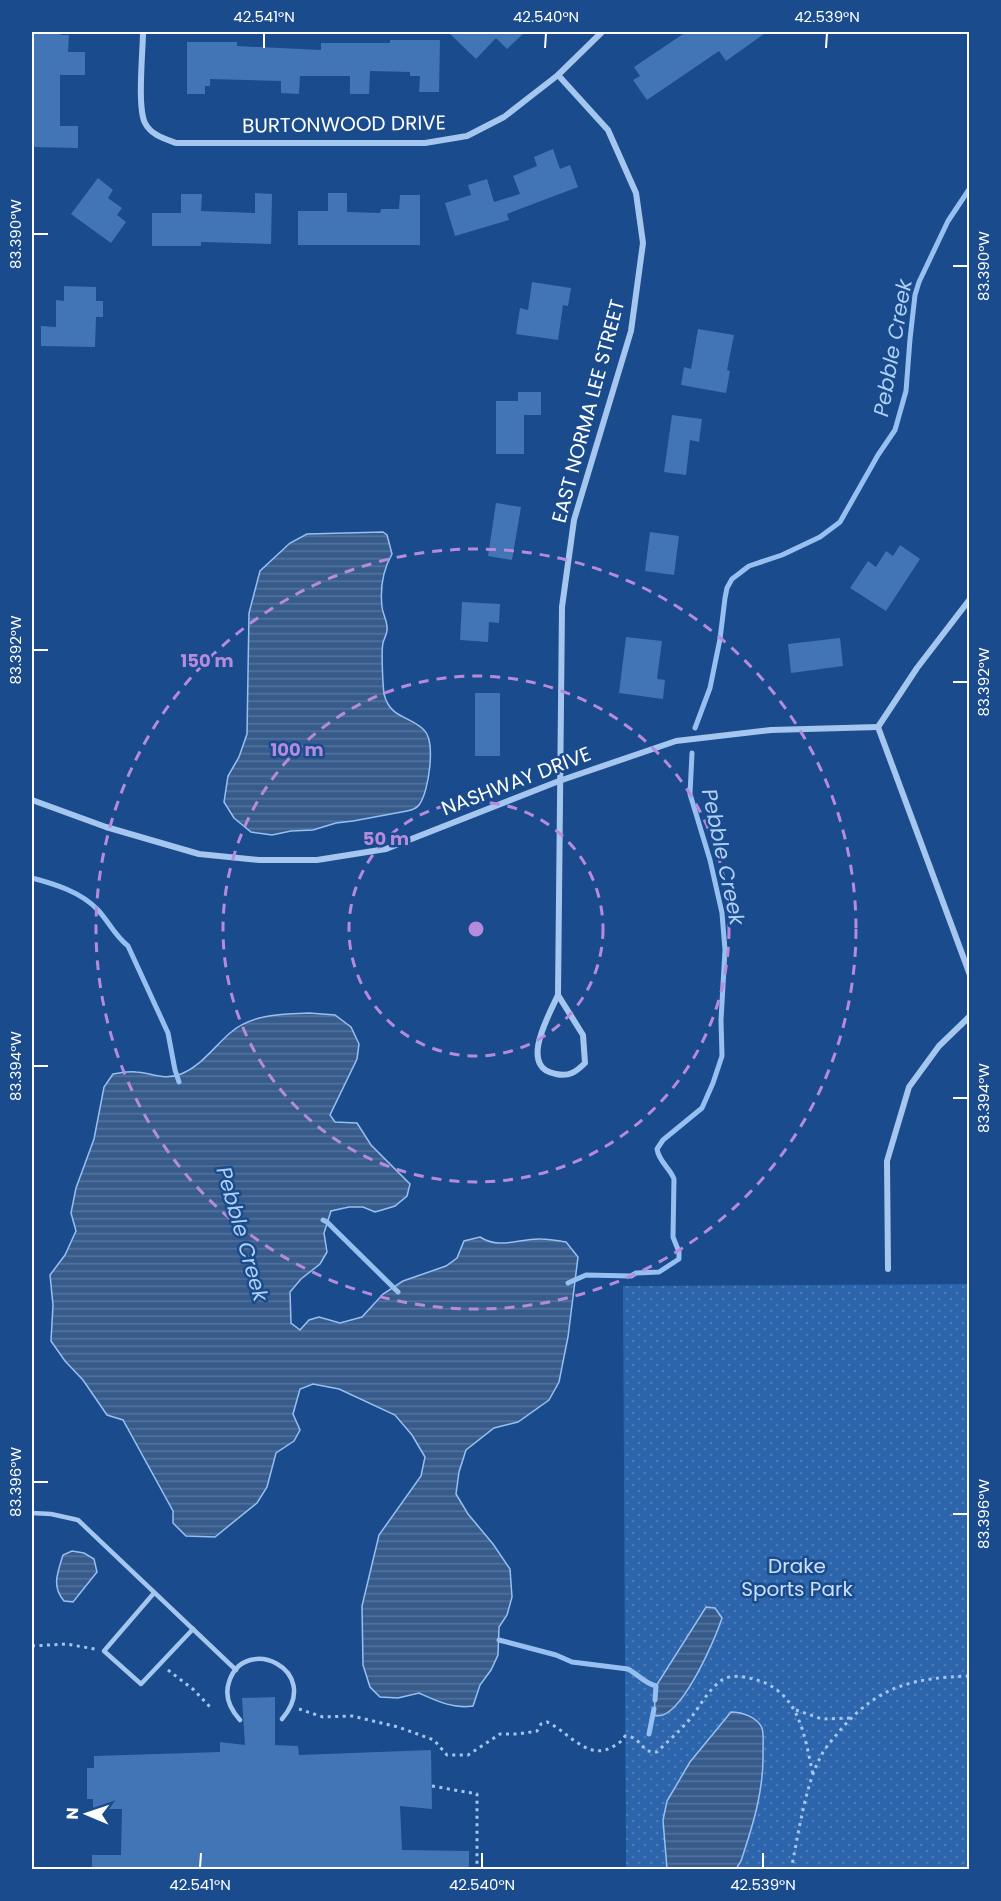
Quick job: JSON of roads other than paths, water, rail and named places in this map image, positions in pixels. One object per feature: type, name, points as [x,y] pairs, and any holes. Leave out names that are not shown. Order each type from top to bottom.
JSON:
[{"type":"street","name":"BURTONWOOD DRIVE","points":[[143,32],[142,104],[145,123],[158,137],[176,143],[425,143],[467,136],[504,117],[558,75],[602,32]]},
{"type":"street","name":"EAST NORMA LEE STREET","points":[[558,75],[608,129],[636,193],[643,243],[631,331],[574,520],[562,607],[558,996]]},
{"type":"street","points":[[969,599],[917,669],[878,727],[969,975]]},
{"type":"street","name":"NASHWAY DRIVE","points":[[32,800],[106,827],[199,854],[259,860],[317,860],[386,849],[560,781],[676,741],[771,730],[878,727]]},
{"type":"street","points":[[558,996],[583,1035],[585,1063],[576,1072],[563,1076],[551,1073],[540,1064],[537,1052],[543,1028],[558,996]]},
{"type":"street","points":[[888,1269],[887,1161],[909,1087],[939,1046],[969,1016]]},
{"type":"lane","points":[[32,1513],[51,1514],[78,1520],[236,1670]]},
{"type":"lane","points":[[154,1593],[104,1650],[141,1684],[193,1629]]},
{"type":"lane","points":[[240,1720],[228,1701],[227,1690],[236,1670],[244,1663],[255,1659],[266,1659],[276,1663],[292,1678],[295,1689],[292,1706],[282,1719]]},
{"type":"water","points":[[383,532],[387,535],[392,554],[384,573],[381,593],[387,627],[382,647],[384,694],[396,713],[419,725],[428,736],[430,767],[423,798],[418,806],[411,810],[336,823],[313,830],[272,835],[251,832],[234,818],[224,802],[228,776],[239,757],[247,734],[249,613],[260,571],[290,543],[307,534]]},
{"type":"water","points":[[309,1013],[335,1015],[351,1027],[359,1044],[357,1059],[330,1115],[335,1122],[357,1123],[371,1145],[410,1184],[407,1196],[395,1206],[375,1212],[363,1207],[331,1211],[324,1233],[327,1252],[320,1264],[301,1279],[290,1292],[291,1323],[300,1330],[309,1320],[319,1317],[340,1323],[362,1317],[383,1294],[403,1281],[446,1266],[457,1258],[464,1241],[480,1237],[495,1243],[533,1239],[566,1242],[578,1257],[568,1337],[559,1382],[549,1400],[518,1422],[494,1428],[466,1450],[459,1472],[456,1494],[468,1514],[510,1569],[512,1597],[507,1615],[499,1627],[498,1655],[480,1685],[473,1706],[452,1705],[419,1693],[398,1698],[380,1697],[370,1687],[363,1665],[362,1606],[379,1535],[421,1476],[425,1457],[412,1435],[395,1415],[339,1389],[313,1384],[300,1389],[293,1414],[300,1430],[294,1441],[276,1453],[267,1487],[257,1503],[215,1537],[186,1536],[173,1523],[173,1511],[123,1420],[107,1415],[83,1380],[65,1361],[51,1341],[53,1305],[50,1275],[65,1255],[76,1231],[71,1213],[76,1188],[94,1139],[104,1087],[113,1074],[133,1072],[175,1076],[195,1066],[230,1033],[247,1022],[267,1016]]},
{"type":"water","points":[[72,1551],[84,1553],[94,1559],[97,1572],[73,1602],[64,1601],[57,1584],[63,1555]]},
{"type":"water","points":[[706,1607],[715,1608],[722,1618],[704,1660],[685,1694],[674,1707],[664,1714],[654,1715],[656,1686]]},
{"type":"water","points":[[731,1712],[753,1718],[760,1724],[763,1734],[760,1794],[741,1861],[736,1869],[667,1869],[663,1820],[667,1801],[690,1762]]},
{"type":"waterway","name":"Pebble Creek","points":[[695,728],[710,688],[727,588],[732,579],[749,566],[782,555],[820,537],[840,522],[895,430],[906,391],[915,295],[919,282],[948,221],[970,188]]},
{"type":"waterway","name":"Pebble Creek","points":[[568,1283],[586,1275],[631,1276],[636,1273],[659,1272],[679,1259],[679,1252],[673,1237],[674,1179],[660,1158],[657,1149],[663,1140],[702,1108],[713,1083],[722,1056],[721,1020],[725,950],[722,913],[710,860],[690,794],[692,753]]},
{"type":"waterway","name":"Pebble Creek","points":[[32,878],[59,886],[84,898],[98,910],[128,946],[168,1033],[179,1082]]},
{"type":"waterway","name":"Pebble Creek","points":[[323,1220],[398,1292]]},
{"type":"waterway","points":[[499,1640],[556,1655],[572,1662],[628,1669],[656,1686],[655,1700]]},
{"type":"waterway","points":[[649,1734],[654,1709]]},
{"type":"park label","name":"Drake Sports Park","points":[[797,1578]]}]
